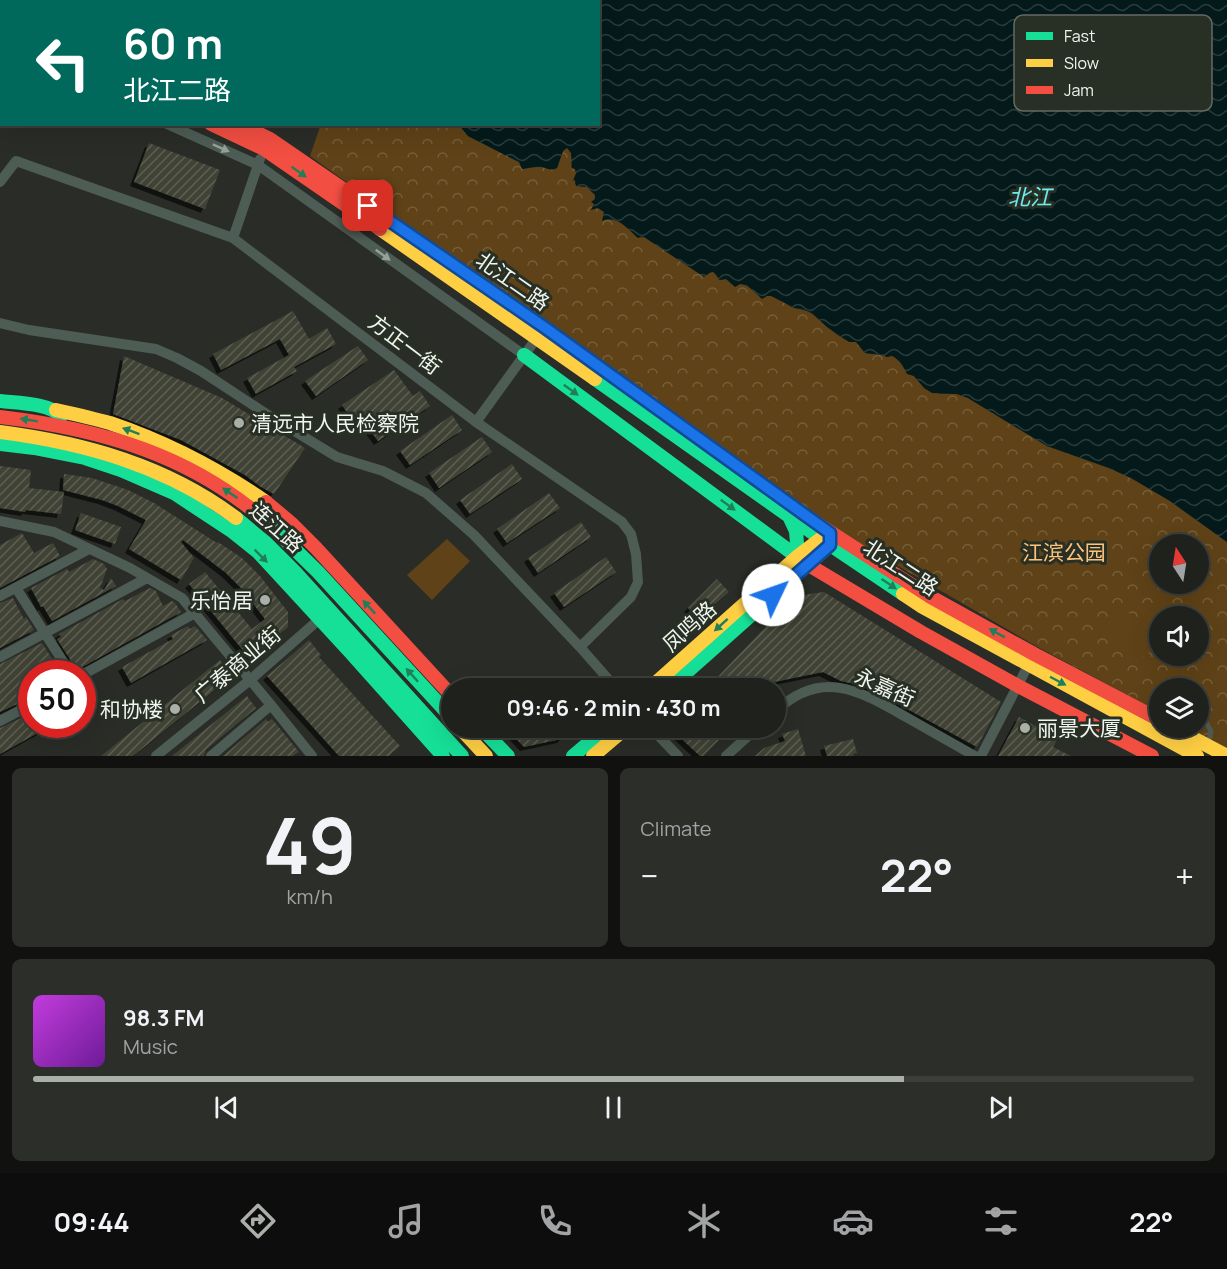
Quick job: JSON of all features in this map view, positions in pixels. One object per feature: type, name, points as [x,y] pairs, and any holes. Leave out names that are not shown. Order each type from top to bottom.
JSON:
[{"type":"main road","name":"北江二路","points":[[217,126],[267,144]]},
{"type":"main road","name":"北江二路","points":[[242,126],[660,412],[850,558],[921,606],[1149,715]]},
{"type":"main road","name":"北江二路","points":[[540,332],[789,516],[929,596],[1031,659],[1197,756]]},
{"type":"main road","name":"北江二路","points":[[524,355],[803,560],[921,632],[1152,756]]},
{"type":"main road","name":"连江路","points":[[0,401],[34,405],[109,423],[176,449],[240,484],[267,503],[316,548],[441,684]]},
{"type":"main road","points":[[56,410],[70,427]]},
{"type":"main road","name":"连江路","points":[[0,417],[70,427],[119,440],[160,454],[231,493],[291,545],[441,706]]},
{"type":"main road","name":"连江路","points":[[0,432],[68,442],[115,455],[153,470],[217,504],[267,543],[286,562],[352,654],[443,756]]},
{"type":"main road","name":"连江路","points":[[0,444],[86,458],[130,473],[174,493],[233,532],[258,552],[325,615],[341,624],[462,756]]},
{"type":"main road","points":[[789,516],[796,531],[803,560],[850,558]]},
{"type":"main road","name":"凤鸣路","points":[[679,678],[826,539]]},
{"type":"main road","name":"凤鸣路","points":[[662,678],[803,560]]},
{"type":"main road","points":[[341,624],[352,654]]},
{"type":"main road","points":[[469,738],[486,756]]},
{"type":"main road","points":[[491,738],[508,756]]},
{"type":"main road","points":[[573,756],[594,738]]},
{"type":"main road","points":[[593,756],[614,738]]},
{"type":"main road","points":[[1193,738],[1227,756]]},
{"type":"street","name":"北江二路","points":[[171,126],[258,165],[524,355]]},
{"type":"street","points":[[233,238],[267,144]]},
{"type":"street","name":"方正一街","points":[[0,182],[16,161],[233,238],[476,422],[622,522],[631,534],[638,567],[638,582],[631,597],[580,647]]},
{"type":"street","points":[[0,323],[29,330],[156,348],[201,371],[337,457],[382,471],[426,493],[474,535],[607,678]]},
{"type":"street","points":[[476,422],[540,332]]},
{"type":"street","points":[[0,521],[54,532],[130,568],[182,598],[272,705],[307,754]]},
{"type":"street","points":[[0,596],[89,549]]},
{"type":"street","points":[[0,657],[147,578]]},
{"type":"street","points":[[16,588],[62,660]]},
{"type":"street","name":"广泰商业街","points":[[156,756],[250,680],[342,599]]},
{"type":"street","points":[[96,667],[195,613]]},
{"type":"street","points":[[981,756],[1031,659]]},
{"type":"street","name":"永嘉街","points":[[786,701],[822,687],[842,687],[877,700],[975,756]]},
{"type":"street","points":[[211,756],[272,705]]},
{"type":"street","points":[[0,721],[18,711]]},
{"type":"street","points":[[661,738],[678,756]]},
{"type":"street","points":[[726,756],[746,738]]},
{"type":"lane","points":[[1207,745],[1209,738]]},
{"type":"green space","name":"江滨公园","points":[[320,126],[460,126],[468,136],[519,162],[523,169],[557,168],[563,151],[567,147],[572,156],[571,167],[576,170],[575,184],[587,187],[595,195],[592,209],[598,208],[604,212],[603,220],[618,222],[638,238],[644,237],[698,272],[713,272],[721,280],[726,279],[737,286],[744,285],[761,297],[771,295],[791,307],[808,311],[839,336],[856,342],[865,353],[887,357],[892,355],[901,362],[906,372],[940,394],[957,394],[968,398],[1047,446],[1131,478],[1170,501],[1227,542],[1227,748],[1208,738],[1209,678],[1149,678],[1149,707],[1036,646],[810,515],[310,156]]},
{"type":"green space","points":[[1065,526],[1110,547],[1098,572],[1053,550]]},
{"type":"green space","points":[[447,539],[470,561],[432,600],[407,575]]},
{"type":"green space","points":[[1115,606],[1149,624],[1149,652],[1146,658],[1100,635]]},
{"type":"water","name":"北江","points":[[600,0],[1227,0],[1227,542],[1170,501],[1131,478],[1047,446],[968,398],[957,394],[932,393],[924,388],[914,376],[907,374],[892,356],[865,353],[856,342],[849,342],[812,313],[795,308],[771,296],[762,299],[747,285],[740,284],[735,287],[726,279],[719,280],[714,272],[704,277],[644,237],[638,238],[617,221],[607,219],[602,221],[604,212],[598,208],[591,210],[594,204],[591,202],[595,199],[595,195],[587,187],[576,186],[575,180],[573,181],[576,173],[572,168],[571,153],[567,148],[563,151],[557,168],[551,170],[543,167],[522,169],[519,162],[468,136],[460,126],[600,126]]},
{"type":"building","points":[[149,143],[220,170],[205,209],[134,182]]},
{"type":"building","points":[[293,311],[309,339],[327,328],[336,344],[294,367],[297,371],[256,394],[247,378],[289,355],[280,339],[221,370],[213,354]]},
{"type":"building","points":[[358,346],[368,360],[316,396],[305,381]]},
{"type":"building","points":[[124,356],[222,398],[305,448],[274,494],[245,475],[181,440],[113,414]]},
{"type":"building","points":[[394,370],[413,396],[420,391],[430,406],[378,441],[359,415],[352,420],[342,405]]},
{"type":"building","points":[[452,415],[462,430],[410,465],[400,451]]},
{"type":"building","points":[[482,437],[492,452],[439,488],[429,473]]},
{"type":"building","points":[[512,464],[522,479],[470,514],[460,500]]},
{"type":"building","points":[[0,466],[31,470],[29,488],[64,492],[61,514],[0,508]]},
{"type":"building","points":[[64,474],[92,478],[128,490],[154,503],[242,558],[260,576],[288,612],[288,627],[250,659],[189,584],[205,572],[252,629],[265,619],[242,589],[226,573],[183,540],[181,542],[194,558],[181,580],[129,549],[146,520],[102,500],[63,490]]},
{"type":"building","points":[[549,493],[560,508],[507,543],[497,529]]},
{"type":"building","points":[[81,513],[121,527],[115,544],[75,530]]},
{"type":"building","points":[[581,522],[591,537],[538,573],[528,558]]},
{"type":"building","points":[[22,533],[34,553],[53,543],[60,556],[0,588],[0,545]]},
{"type":"building","points":[[606,557],[616,572],[564,607],[554,593]]},
{"type":"building","points":[[93,559],[104,564],[107,569],[100,588],[104,590],[111,578],[116,586],[52,621],[31,588],[67,569],[69,572]]},
{"type":"building","points":[[717,579],[729,592],[698,619],[688,608]]},
{"type":"building","points":[[150,588],[156,591],[163,606],[172,601],[181,612],[95,660],[71,660],[57,639],[61,637],[59,634],[123,599],[125,601]]},
{"type":"building","points":[[824,592],[1001,702],[977,747],[876,692],[860,685],[841,681],[823,672],[786,680],[717,678],[795,596]]},
{"type":"building","points":[[13,598],[24,619],[26,617],[34,630],[0,648],[0,603]]},
{"type":"building","points":[[188,626],[190,629],[195,626],[207,640],[131,683],[122,667],[173,639],[171,635]]},
{"type":"building","points":[[309,640],[321,655],[319,657],[400,746],[389,756],[339,756],[267,676]]},
{"type":"building","points":[[42,643],[53,660],[18,660],[18,704],[0,712],[0,664]]},
{"type":"building","name":"和协楼","points":[[220,660],[232,676],[133,756],[101,756]]},
{"type":"building","points":[[247,696],[256,708],[206,750],[204,756],[172,756]]},
{"type":"building","name":"丽景大厦","points":[[1019,717],[1058,738],[1053,747],[1071,756],[998,756]]},
{"type":"building","points":[[266,719],[268,722],[272,719],[299,752],[293,756],[223,756]]},
{"type":"building","points":[[18,720],[18,738],[29,738],[0,754],[0,728]]},
{"type":"building","points":[[798,729],[806,756],[755,756],[764,748],[785,741],[786,733]]},
{"type":"building","points":[[515,738],[562,738],[561,739],[524,747]]},
{"type":"building","points":[[681,738],[721,738],[703,756],[700,756]]},
{"type":"building","points":[[853,739],[857,753],[853,754],[854,756],[827,756],[824,746]]},
{"type":"traffic: fast","points":[[423,244],[544,327],[657,410]]},
{"type":"traffic: fast","points":[[524,355],[807,564]]},
{"type":"traffic: fast","points":[[595,379],[903,594]]},
{"type":"traffic: fast","points":[[0,401],[41,406],[61,416]]},
{"type":"traffic: fast","points":[[0,444],[85,458],[121,470],[174,493],[233,532],[258,552],[352,654]]},
{"type":"traffic: fast","points":[[789,516],[796,531],[798,556]]},
{"type":"traffic: fast","points":[[236,518],[266,543],[295,572],[462,756]]},
{"type":"traffic: fast","points":[[269,524],[318,572],[441,706]]},
{"type":"traffic: fast","points":[[680,678],[830,545],[830,536]]},
{"type":"traffic: fast","points":[[350,646],[352,654],[443,756]]},
{"type":"traffic: fast","points":[[491,738],[508,756]]},
{"type":"traffic: fast","points":[[573,756],[594,738]]},
{"type":"traffic: slow","points":[[380,229],[595,379]]},
{"type":"traffic: slow","points":[[56,410],[110,423],[151,439],[229,478],[266,502]]},
{"type":"traffic: slow","points":[[0,432],[63,443],[124,460],[182,484],[236,518]]},
{"type":"traffic: slow","points":[[661,678],[798,556],[827,534]]},
{"type":"traffic: slow","points":[[903,594],[921,606],[1197,756]]},
{"type":"traffic: slow","points":[[469,738],[486,756]]},
{"type":"traffic: slow","points":[[593,756],[614,738]]},
{"type":"traffic: slow","points":[[1193,738],[1227,756]]},
{"type":"traffic: jam","points":[[215,126],[264,149],[380,229]]},
{"type":"traffic: jam","points":[[243,126],[270,139],[423,244]]},
{"type":"traffic: jam","points":[[0,417],[74,429],[144,449],[209,480],[269,524]]},
{"type":"traffic: jam","points":[[266,502],[316,548],[441,684]]},
{"type":"traffic: jam","points":[[801,513],[929,596],[1149,714]]},
{"type":"traffic: jam","points":[[807,564],[921,632],[1018,686],[1152,756]]},
{"type":"place","name":"清远市人民检察院","points":[[239,423]]},
{"type":"place","name":"乐怡居","points":[[265,600]]},
{"type":"place","name":"和协楼","points":[[175,709]]},
{"type":"place","name":"丽景大厦","points":[[1025,728]]},
{"type":"route","points":[[368,206],[544,327],[830,533],[830,545],[773,595]]}]
